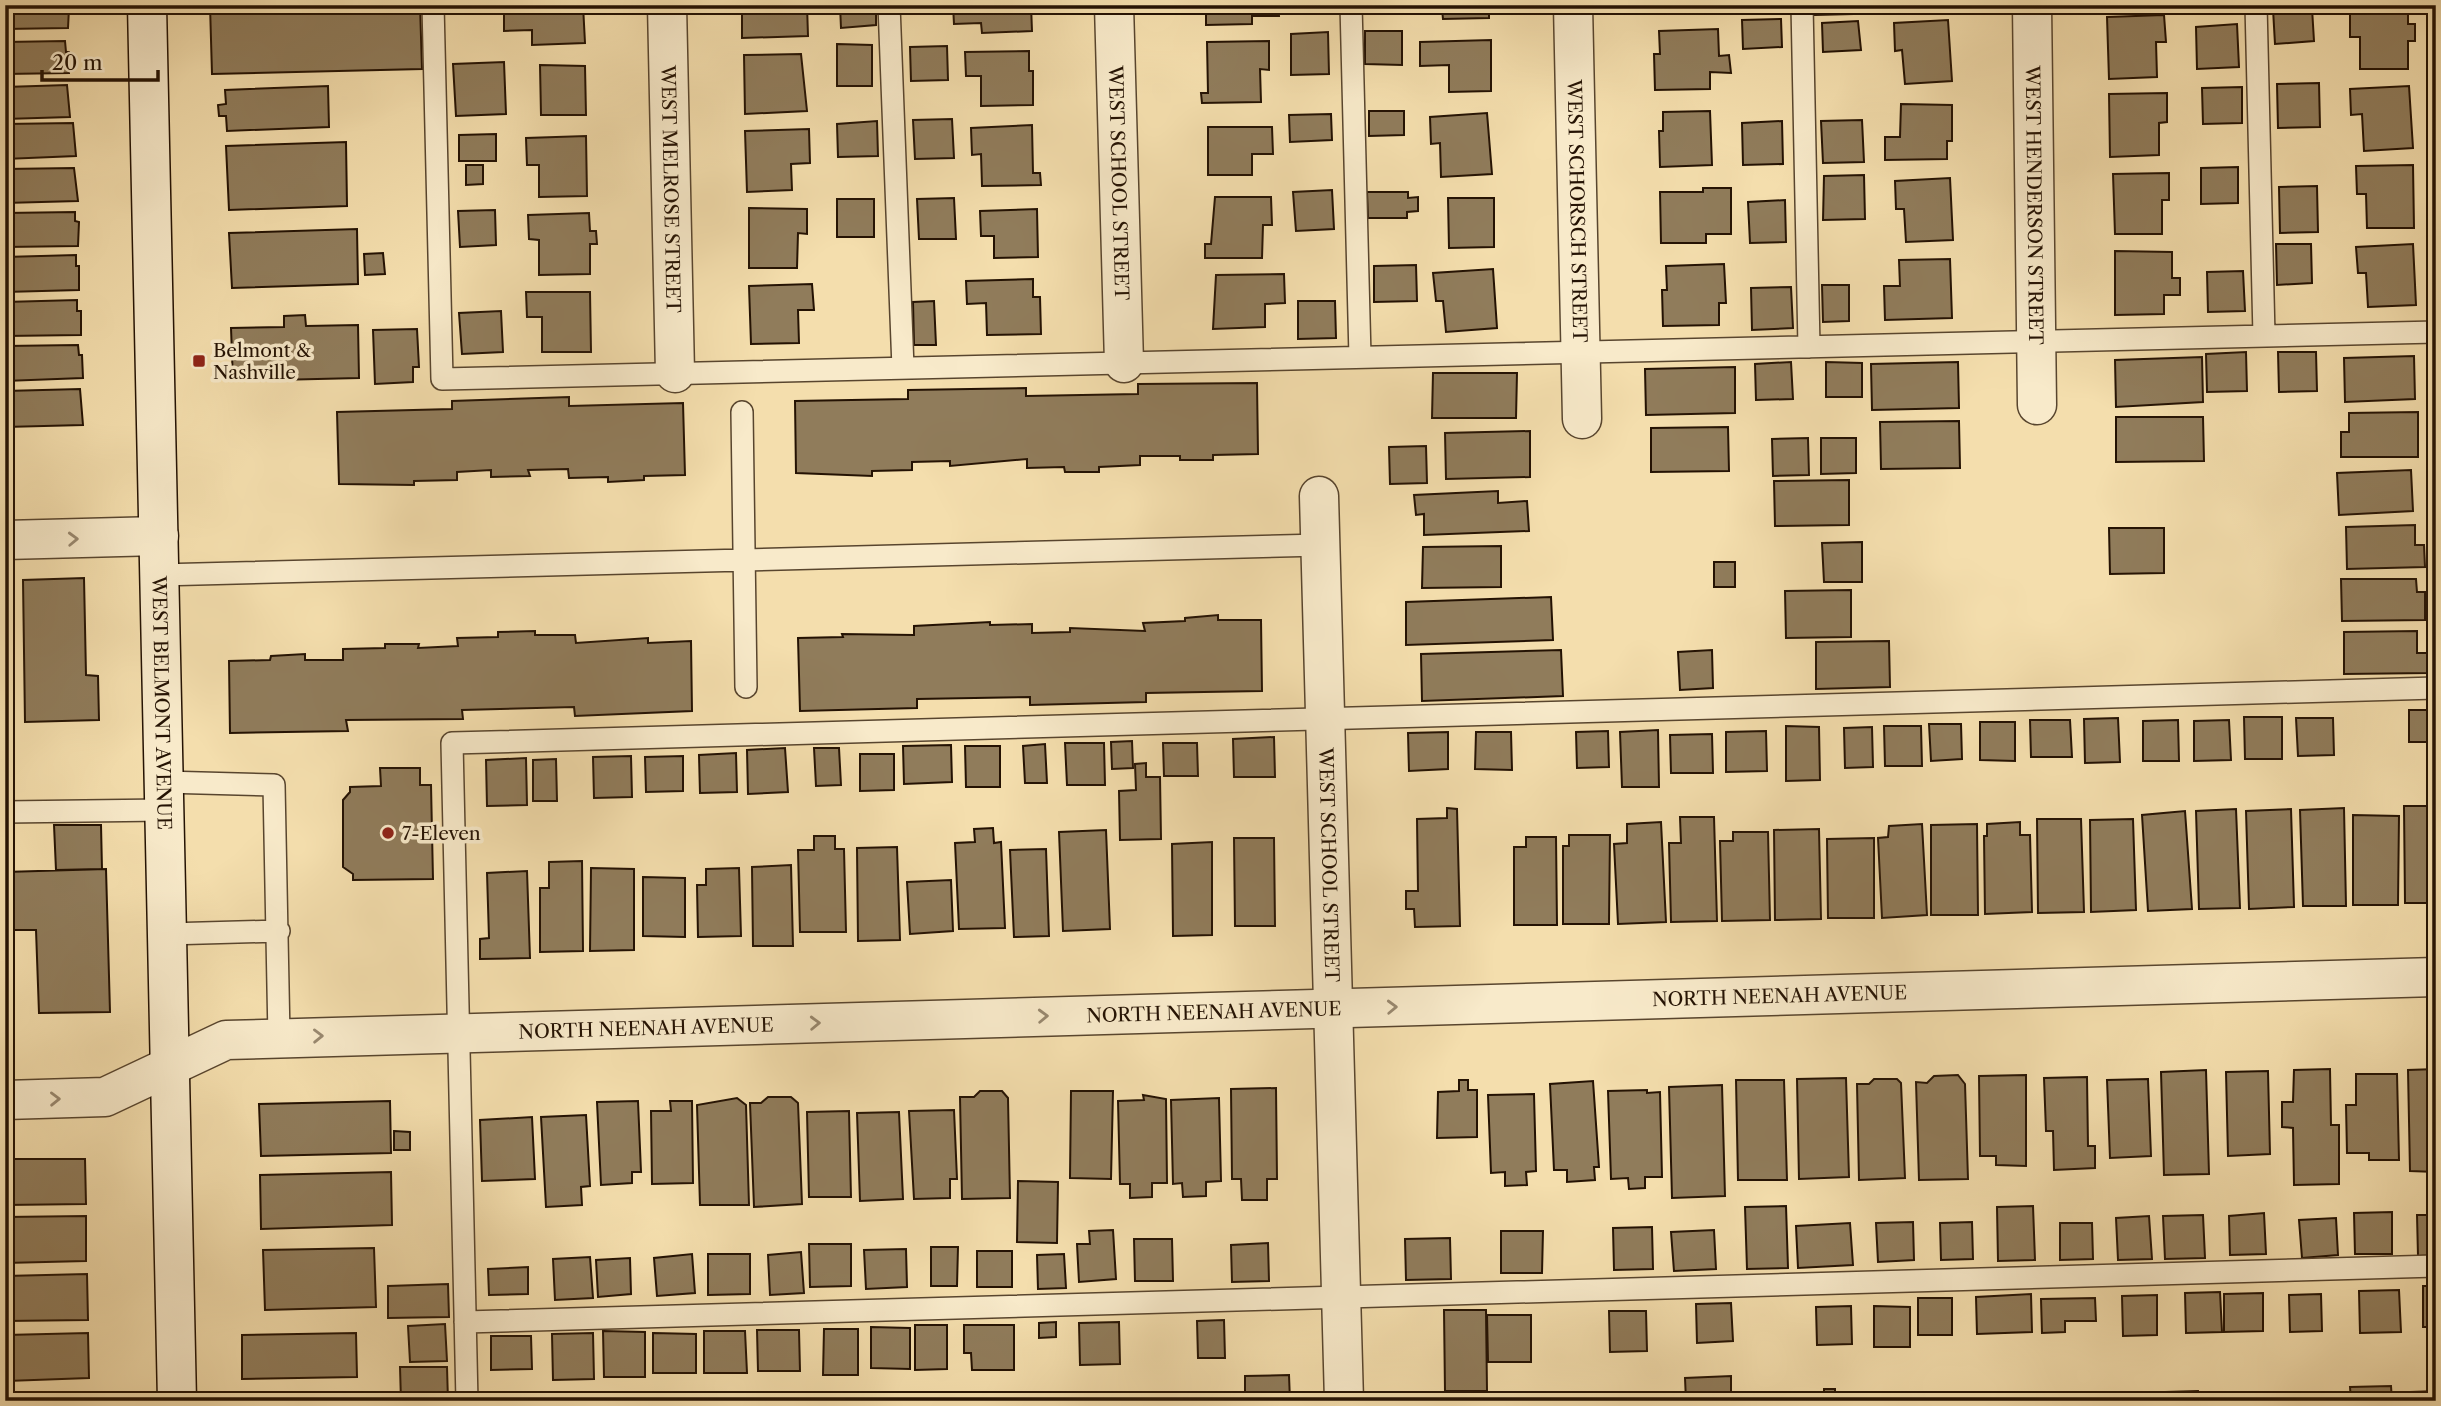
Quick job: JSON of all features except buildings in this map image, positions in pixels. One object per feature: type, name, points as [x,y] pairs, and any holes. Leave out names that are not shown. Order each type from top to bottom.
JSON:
[{"type":"street","name":"WEST BELMONT AVENUE","points":[[148,5],[177,1401]]},
{"type":"street","name":"WEST MELROSE STREET","points":[[667,5],[675,373]]},
{"type":"street","name":"WEST SCHOOL STREET","points":[[1114,5],[1124,363]]},
{"type":"street","name":"WEST SCHORSCH STREET","points":[[1573,5],[1582,419]]},
{"type":"street","name":"WEST HENDERSON STREET","points":[[2032,5],[2037,405]]},
{"type":"street","name":"WEST SCHOOL STREET","points":[[1320,496],[1344,1401]]},
{"type":"street","points":[[5,540],[159,536]]},
{"type":"street","name":"NORTH NEENAH AVENUE","points":[[5,1100],[105,1097],[226,1040],[279,1037],[2436,976]]},
{"type":"lane","points":[[433,5],[442,379],[2436,332]]},
{"type":"lane","points":[[890,5],[902,368]]},
{"type":"lane","points":[[1351,5],[1360,358]]},
{"type":"lane","points":[[1802,5],[1809,347]]},
{"type":"lane","points":[[2256,5],[2264,337]]},
{"type":"lane","points":[[742,412],[746,687]]},
{"type":"lane","points":[[159,575],[1321,545]]},
{"type":"lane","points":[[467,1401],[452,743],[2436,688]]},
{"type":"lane","points":[[5,812],[274,785],[279,931],[279,1037]]},
{"type":"lane","points":[[167,934],[279,931]]},
{"type":"lane","points":[[465,1322],[2436,1266]]},
{"type":"place","name":"Belmont & Nashville","points":[[199,361]]},
{"type":"place","name":"7-Eleven","points":[[388,833]]}]
